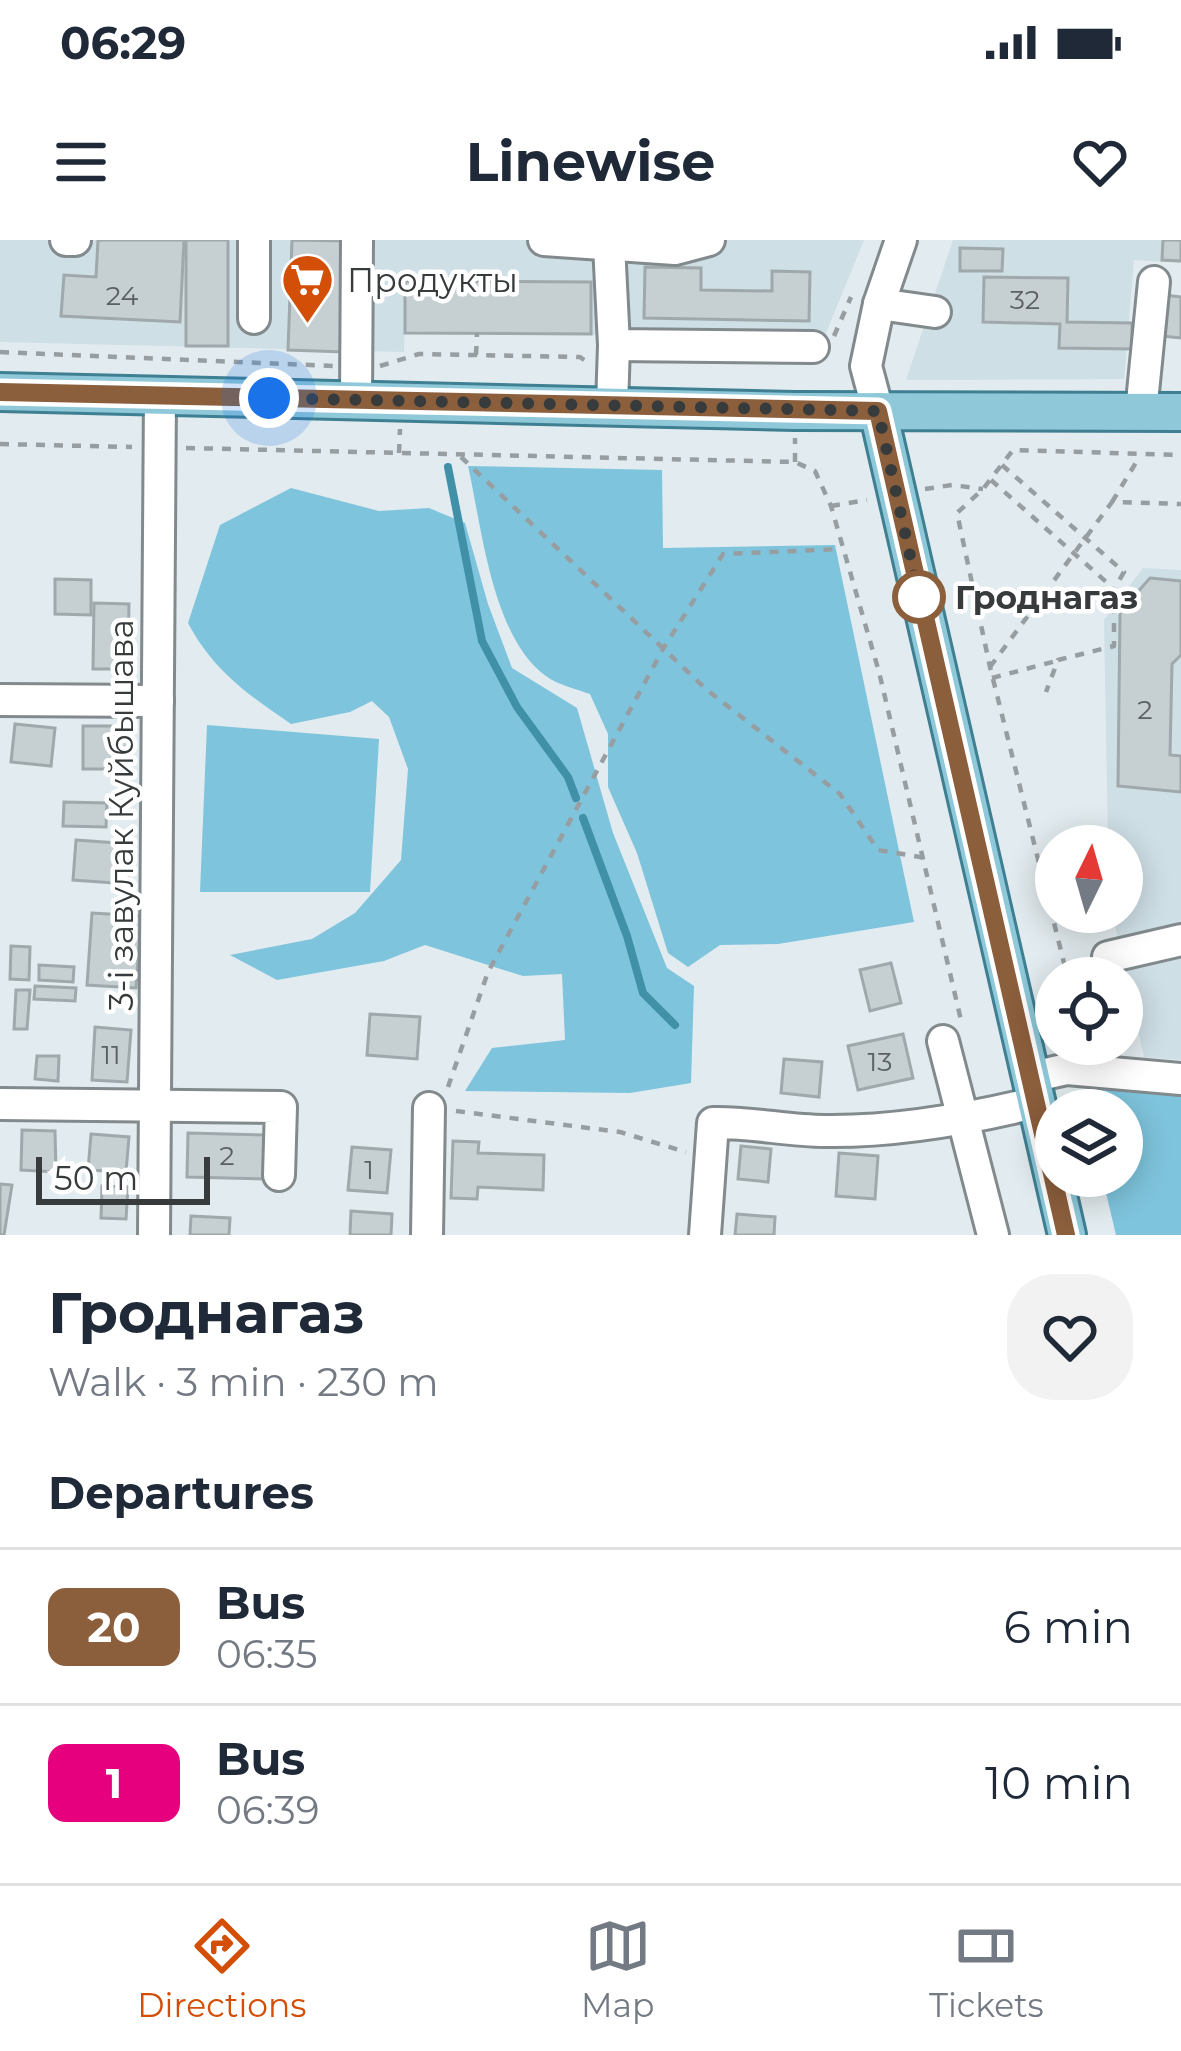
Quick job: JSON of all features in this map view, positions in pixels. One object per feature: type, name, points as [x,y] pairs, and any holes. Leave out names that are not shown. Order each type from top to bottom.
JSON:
[{"type":"main road","points":[[0,392],[160,395],[355,384],[612,406],[1161,412]]},
{"type":"main road","points":[[878,411],[1035,1089]]},
{"type":"main road","points":[[1058,1197],[1066,1235]]},
{"type":"street","points":[[66,240],[75,240]]},
{"type":"street","points":[[254,240],[254,318]]},
{"type":"street","points":[[355,384],[357,240]]},
{"type":"street","points":[[544,240],[675,249],[709,240]]},
{"type":"street","points":[[878,411],[866,366],[879,304],[901,240]]},
{"type":"street","points":[[608,245],[612,406]]},
{"type":"street","points":[[1154,282],[1161,412]]},
{"type":"street","points":[[879,304],[935,312]]},
{"type":"street","points":[[613,357],[813,347]]},
{"type":"street","name":"3-і завулак Куйбышава","points":[[154,1235],[160,395]]},
{"type":"street","points":[[0,700],[158,701]]},
{"type":"street","points":[[1108,957],[1181,940]]},
{"type":"street","points":[[954,1039],[966,1120],[993,1235]]},
{"type":"street","points":[[705,1235],[713,1124],[752,1122],[824,1131],[966,1120],[1067,1069],[1181,1079]]},
{"type":"street","points":[[0,1104],[280,1107],[279,1175]]},
{"type":"street","points":[[427,1235],[434,1109]]},
{"type":"path","points":[[476,355],[477,333]]},
{"type":"path","points":[[0,352],[355,384],[382,366],[419,354],[580,357],[591,365],[613,357]]},
{"type":"path","points":[[0,444],[794,462],[814,471],[831,506],[926,858],[954,1039]]},
{"type":"path","points":[[1062,957],[992,678],[957,513],[1012,450],[1181,455]]},
{"type":"path","points":[[459,454],[707,690],[840,794],[878,850],[926,858]]},
{"type":"path","points":[[990,667],[1112,502],[1141,454]]},
{"type":"path","points":[[992,678],[1114,646],[1114,589],[1124,572],[1002,465]]},
{"type":"path","points":[[991,479],[1114,589]]},
{"type":"path","points":[[1112,502],[1181,504]]},
{"type":"path","points":[[709,1159],[620,1132],[434,1109],[488,972],[663,649],[723,554],[841,550]]},
{"type":"path","points":[[1046,692],[1058,660]]},
{"type":"shaded area","points":[[0,240],[864,240],[817,355],[808,364],[600,360],[600,336],[591,334],[590,282],[406,281],[404,352],[0,342]]},
{"type":"shaded area","points":[[953,240],[1181,240],[1181,263],[1134,260],[1124,379],[906,380]]},
{"type":"shaded area","points":[[468,466],[662,470],[663,548],[835,545],[914,922],[778,944],[720,945],[688,967],[668,953],[637,853],[608,787],[608,734],[590,694],[546,676],[513,635],[492,580]]},
{"type":"shaded area","points":[[291,488],[379,511],[429,508],[465,523],[512,668],[577,708],[613,833],[667,968],[694,986],[691,1083],[630,1093],[465,1091],[492,1048],[565,1040],[562,974],[523,976],[425,945],[384,961],[277,980],[230,955],[312,939],[355,913],[401,860],[408,769],[389,717],[372,701],[350,712],[291,724],[232,680],[188,623],[220,525]]},
{"type":"shaded area","name":"Гроднагаз","points":[[1143,568],[1181,570],[1181,1060],[1144,1057],[1143,957],[1122,957],[1117,933],[1143,933],[1143,825],[1108,825],[1104,620]]},
{"type":"shaded area","points":[[207,725],[379,739],[370,892],[200,892]]},
{"type":"shaded area","points":[[1143,1090],[1181,1093],[1181,1235],[1116,1235],[1107,1197],[1143,1197]]},
{"type":"building","points":[[98,240],[184,240],[180,322],[61,316],[64,275],[96,277]]},
{"type":"building","points":[[186,240],[228,240],[228,346],[186,346]]},
{"type":"building","points":[[292,240],[348,241],[344,352],[288,350]]},
{"type":"building","points":[[1163,240],[1181,240],[1181,261],[1162,260]]},
{"type":"building","points":[[960,248],[1003,249],[1002,271],[960,271]]},
{"type":"building","points":[[645,267],[701,268],[701,290],[772,291],[772,271],[810,272],[809,321],[644,318]]},
{"type":"building","points":[[984,277],[1068,278],[1067,322],[1132,323],[1132,349],[1059,348],[1060,324],[983,322]]},
{"type":"building","points":[[405,281],[591,282],[591,334],[405,333]]},
{"type":"building","points":[[1157,294],[1181,297],[1181,338],[1152,335]]},
{"type":"building","points":[[1150,578],[1181,581],[1181,655],[1172,664],[1170,755],[1181,756],[1181,792],[1118,786],[1120,612]]},
{"type":"building","points":[[55,579],[91,580],[91,615],[55,614]]},
{"type":"building","points":[[94,603],[129,604],[128,669],[93,669]]},
{"type":"building","points":[[15,724],[55,728],[51,766],[11,762]]},
{"type":"building","points":[[83,726],[130,726],[130,769],[83,769]]},
{"type":"building","points":[[64,802],[107,803],[106,827],[63,826]]},
{"type":"building","points":[[76,840],[131,844],[128,884],[73,880]]},
{"type":"building","points":[[92,913],[141,916],[136,988],[87,985]]},
{"type":"building","points":[[11,946],[30,947],[29,980],[10,979]]},
{"type":"building","points":[[891,963],[901,1003],[870,1011],[860,970]]},
{"type":"building","points":[[39,965],[74,967],[73,982],[39,980]]},
{"type":"building","points":[[35,986],[76,988],[75,1001],[34,999]]},
{"type":"building","points":[[16,990],[30,990],[27,1029],[14,1029]]},
{"type":"building","points":[[370,1014],[420,1017],[417,1059],[367,1055]]},
{"type":"building","points":[[95,1027],[131,1030],[127,1082],[92,1080]]},
{"type":"building","points":[[903,1034],[913,1078],[858,1090],[848,1046]]},
{"type":"building","points":[[37,1056],[59,1056],[58,1081],[35,1079]]},
{"type":"building","points":[[784,1059],[822,1062],[819,1097],[781,1093]]},
{"type":"building","points":[[22,1130],[55,1131],[56,1172],[21,1170]]},
{"type":"building","points":[[188,1133],[266,1135],[265,1179],[187,1177]]},
{"type":"building","points":[[91,1134],[129,1137],[126,1172],[88,1170]]},
{"type":"building","points":[[453,1141],[479,1142],[478,1153],[544,1155],[543,1190],[478,1187],[477,1199],[451,1198]]},
{"type":"building","points":[[741,1146],[771,1149],[768,1182],[738,1179]]},
{"type":"building","points":[[352,1147],[391,1150],[387,1193],[348,1190]]},
{"type":"building","points":[[839,1153],[878,1156],[875,1199],[836,1196]]},
{"type":"building","points":[[0,1184],[12,1185],[4,1235],[0,1235]]},
{"type":"building","points":[[102,1186],[128,1187],[126,1219],[101,1218]]},
{"type":"building","points":[[351,1211],[392,1214],[391,1235],[350,1235]]},
{"type":"building","points":[[737,1214],[775,1217],[774,1235],[735,1235]]},
{"type":"building","points":[[191,1216],[230,1218],[229,1235],[190,1235]]},
{"type":"waterway","points":[[448,467],[482,641],[517,707],[568,777],[576,798]]},
{"type":"waterway","points":[[583,818],[643,993],[675,1025]]},
{"type":"bus line","name":"20","points":[[0,392],[878,411],[1066,1235]]},
{"type":"place","name":"Продукты","points":[[308,326]]},
{"type":"place","name":"Гроднагаз","points":[[919,597]]},
{"type":"route","points":[[269,398],[878,411],[921,605],[919,597]]}]
